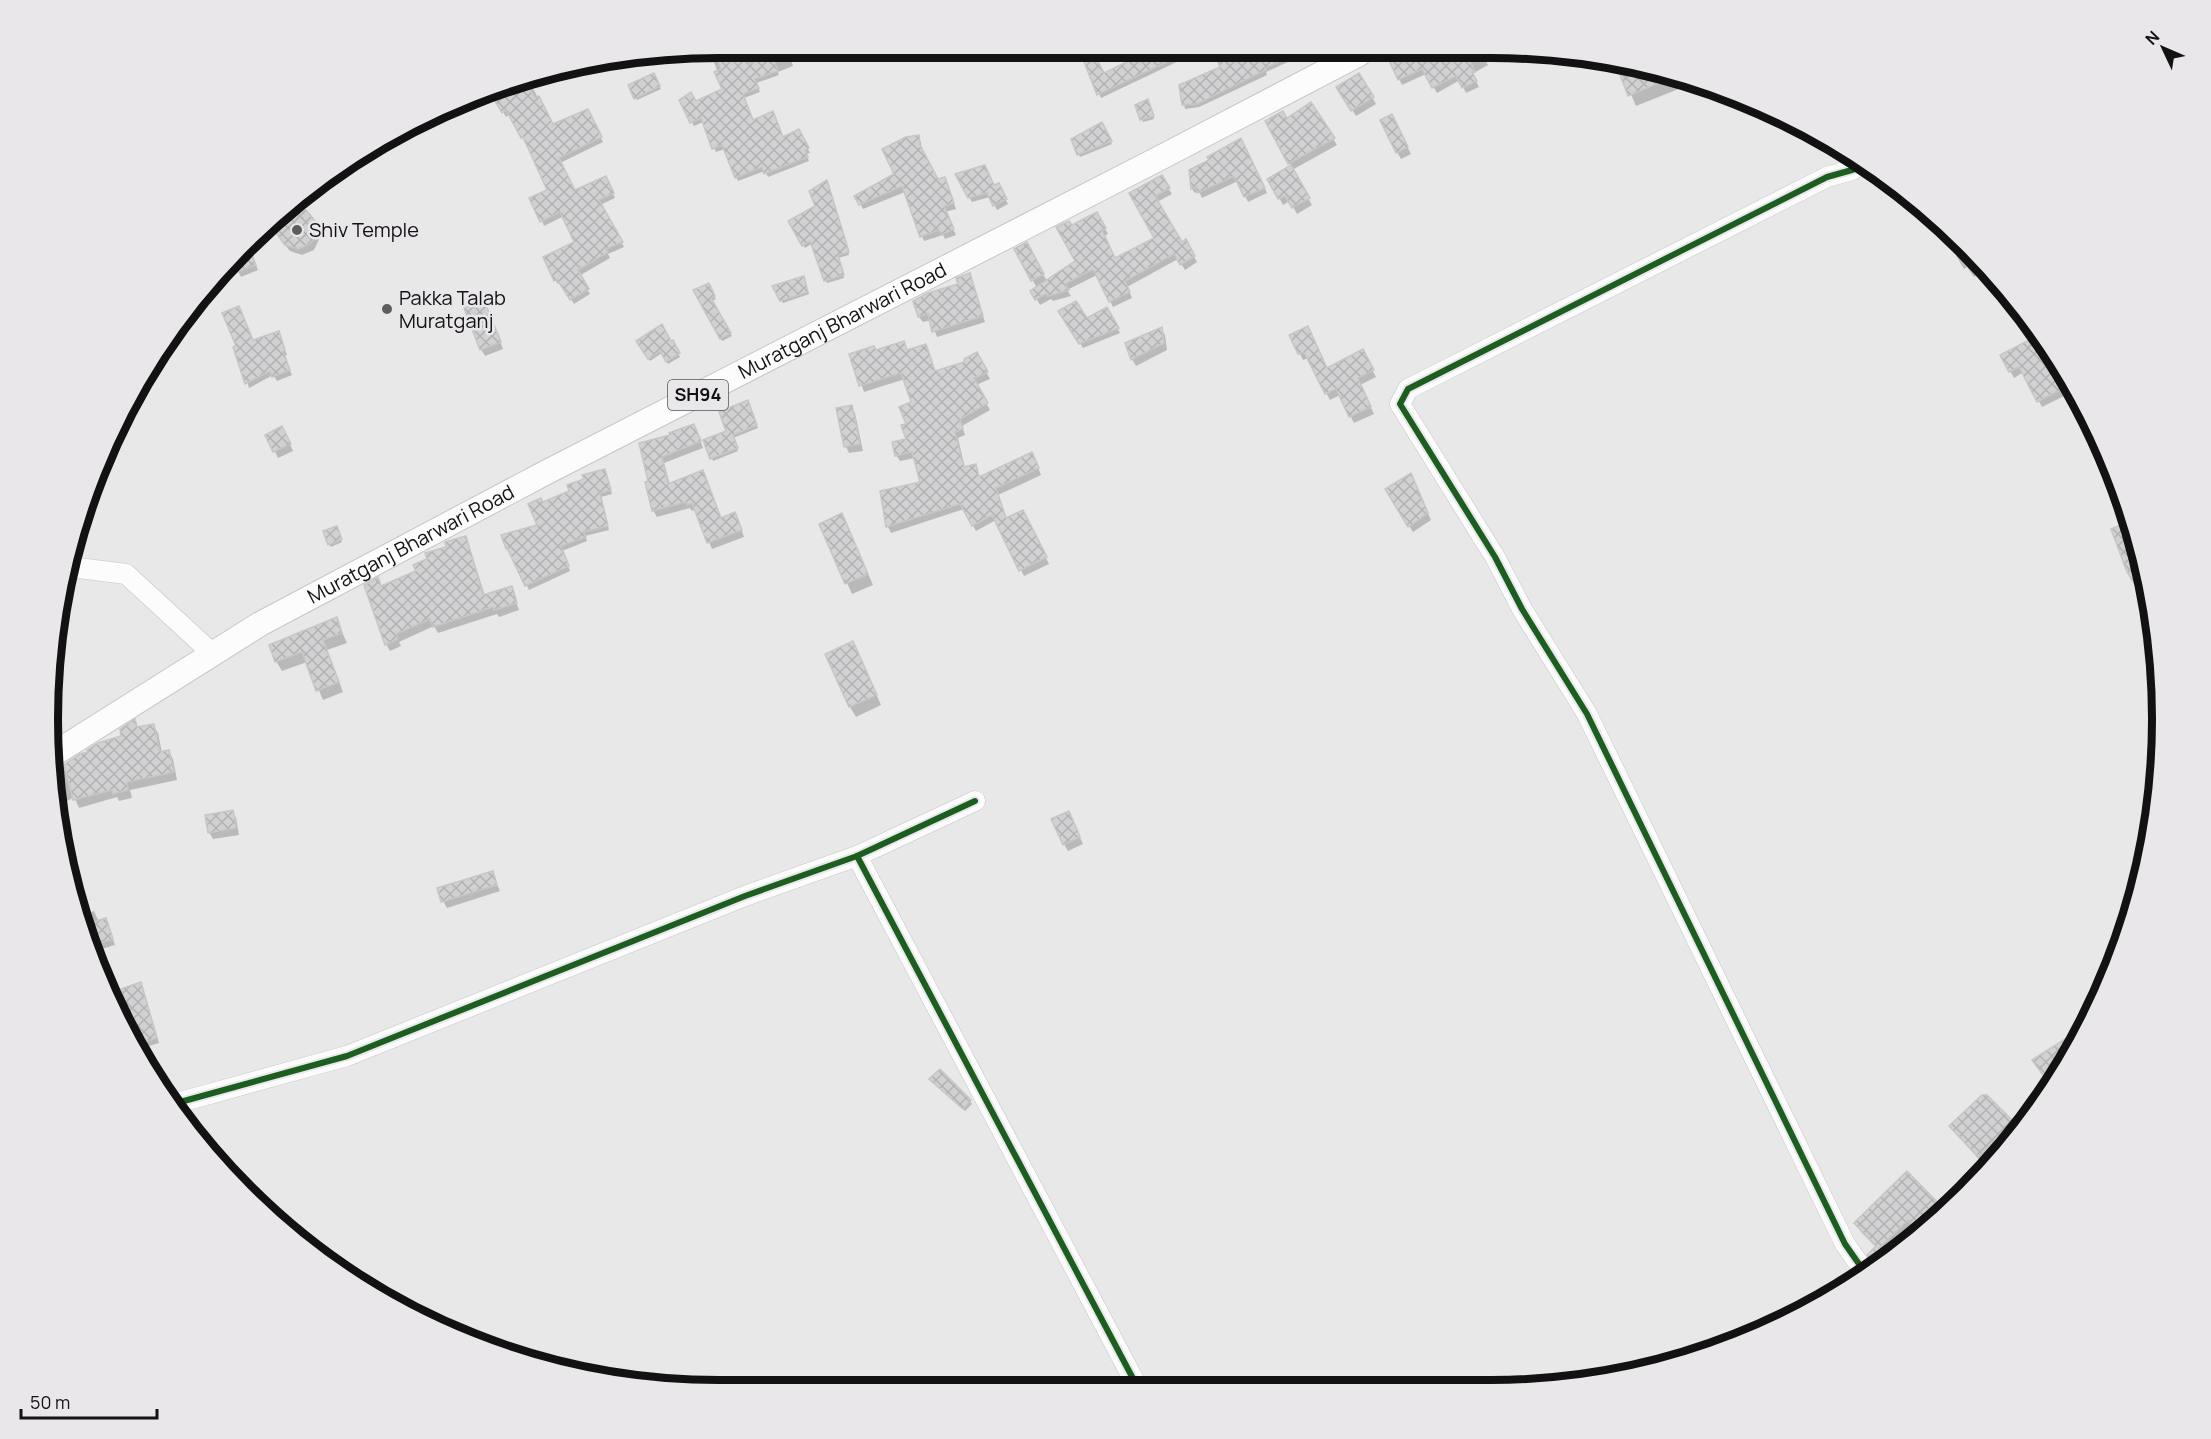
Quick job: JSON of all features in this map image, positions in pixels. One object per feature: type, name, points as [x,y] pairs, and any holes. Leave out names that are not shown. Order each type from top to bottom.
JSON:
[{"type":"main road","name":"Muratganj Bharwari Road","points":[[59,751],[260,624],[545,473],[1351,58]]},
{"type":"street","points":[[1856,168],[1827,177],[1408,389],[1400,404],[1495,557],[1522,609],[1587,714],[1845,1244],[1861,1267]]},
{"type":"street","points":[[76,568],[126,574],[213,654]]},
{"type":"street","points":[[181,1102],[347,1056],[745,896],[857,856],[975,801]]},
{"type":"street","points":[[857,856],[1134,1380]]},
{"type":"building","points":[[726,58],[747,58],[749,64],[765,58],[774,58],[778,71],[755,79],[759,88],[743,94],[753,120],[773,111],[783,137],[799,129],[809,148],[805,150],[808,157],[764,174],[762,167],[735,178],[722,145],[712,149],[701,118],[690,123],[679,100],[691,92],[696,101],[722,89],[714,72],[721,69],[718,61]]},
{"type":"building","points":[[1083,58],[1096,58],[1104,73],[1135,58],[1176,58],[1097,95]]},
{"type":"building","points":[[1216,58],[1286,58],[1197,104],[1182,105],[1179,85],[1220,67]]},
{"type":"building","points":[[1388,58],[1469,58],[1477,81],[1462,88],[1456,76],[1432,88],[1422,69],[1398,80]]},
{"type":"building","points":[[1619,71],[1663,81],[1628,96]]},
{"type":"building","points":[[654,73],[660,86],[634,99],[628,85]]},
{"type":"building","points":[[1359,73],[1374,97],[1351,111],[1336,87]]},
{"type":"building","points":[[529,87],[535,98],[539,96],[553,124],[588,109],[602,137],[559,158],[575,190],[606,176],[614,193],[599,200],[623,242],[606,249],[608,252],[578,270],[589,289],[570,300],[557,279],[554,281],[543,257],[574,242],[560,212],[540,222],[529,198],[547,190],[523,137],[521,138],[506,110],[502,113],[494,99]]},
{"type":"building","points":[[1148,99],[1154,116],[1140,120],[1135,105]]},
{"type":"building","points":[[1311,102],[1335,138],[1288,164],[1265,121],[1283,111],[1287,118]]},
{"type":"building","points":[[1392,114],[1408,147],[1396,153],[1380,120]]},
{"type":"building","points":[[1102,122],[1112,141],[1077,155],[1071,139]]},
{"type":"building","points":[[919,135],[920,145],[938,179],[945,177],[954,203],[944,206],[954,229],[941,235],[939,230],[920,237],[902,186],[859,205],[854,196],[894,174],[882,149],[906,137]]},
{"type":"building","points":[[1241,138],[1265,188],[1244,197],[1234,176],[1198,193],[1195,187],[1191,189],[1189,170],[1209,160],[1207,157]]},
{"type":"building","points":[[985,165],[994,185],[999,183],[1007,199],[993,206],[987,193],[968,198],[955,174]]},
{"type":"building","points":[[1291,165],[1310,198],[1292,208],[1285,196],[1278,199],[1267,179]]},
{"type":"building","points":[[1162,175],[1170,188],[1155,196],[1182,242],[1186,239],[1195,256],[1180,265],[1174,254],[1125,281],[1130,292],[1109,302],[1093,269],[1065,284],[1069,290],[1048,296],[1047,293],[1035,300],[1030,291],[1075,261],[1056,227],[1069,221],[1072,225],[1097,212],[1106,228],[1102,230],[1115,258],[1154,238],[1129,193]]},
{"type":"building","points":[[827,180],[849,252],[838,255],[844,275],[824,281],[810,241],[802,246],[788,221],[815,206],[809,191]]},
{"type":"building","name":"Shiv Temple","points":[[300,209],[306,210],[319,226],[310,244],[298,249],[285,245],[277,234],[277,229]]},
{"type":"building","points":[[1027,242],[1044,274],[1031,281],[1014,249]]},
{"type":"building","points":[[251,253],[256,265],[237,272],[236,270]]},
{"type":"building","points":[[970,273],[983,316],[932,332],[928,314],[918,317],[913,301],[928,293],[958,284],[956,278]]},
{"type":"building","points":[[804,276],[808,292],[780,301],[772,286]]},
{"type":"building","points":[[709,283],[715,296],[711,298],[731,333],[720,339],[693,290]]},
{"type":"building","points":[[484,300],[501,342],[480,350],[464,308]]},
{"type":"building","points":[[1076,301],[1087,318],[1107,307],[1119,328],[1079,344],[1058,311]]},
{"type":"building","points":[[239,306],[253,340],[279,331],[290,370],[272,377],[270,371],[245,384],[233,347],[236,346],[222,313]]},
{"type":"building","points":[[662,324],[680,353],[666,362],[660,351],[648,359],[636,341]]},
{"type":"building","points":[[1308,326],[1327,368],[1363,349],[1374,370],[1358,378],[1371,407],[1349,417],[1336,389],[1325,394],[1304,352],[1298,354],[1289,335]]},
{"type":"building","points":[[1162,327],[1164,343],[1131,360],[1125,343]]},
{"type":"building","points":[[2032,339],[2064,388],[2037,402],[2019,367],[2009,372],[2000,355]]},
{"type":"building","points":[[904,341],[907,350],[926,344],[935,371],[964,362],[964,359],[977,352],[988,372],[974,378],[988,403],[960,419],[963,429],[955,432],[964,467],[976,464],[979,477],[1032,452],[1039,468],[996,488],[1006,518],[1023,510],[1047,557],[1019,571],[992,515],[972,526],[960,504],[886,527],[880,491],[920,482],[912,452],[895,456],[892,442],[906,439],[901,425],[906,424],[899,407],[911,402],[901,373],[859,386],[849,354],[874,346],[876,350]]},
{"type":"building","points":[[748,400],[757,425],[733,435],[738,448],[710,459],[703,440],[726,431],[719,412]]},
{"type":"building","points":[[852,405],[860,444],[844,447],[836,408]]},
{"type":"building","points":[[694,424],[701,441],[662,457],[668,484],[703,470],[721,518],[735,512],[742,530],[707,543],[692,503],[687,505],[686,502],[652,511],[639,443],[670,435],[669,433]]},
{"type":"building","points":[[282,426],[291,444],[273,452],[265,435]]},
{"type":"building","points":[[605,469],[611,490],[600,493],[608,526],[584,532],[586,537],[561,546],[569,566],[525,586],[501,535],[537,525],[528,504],[541,498],[543,502],[569,491],[567,485],[584,479],[582,475]]},
{"type":"building","points":[[1411,473],[1428,513],[1408,527],[1385,489]]},
{"type":"building","points":[[842,513],[868,574],[845,584],[819,524]]},
{"type":"building","points":[[2123,524],[2140,593],[2127,572],[2111,529]]},
{"type":"building","points":[[337,526],[342,539],[328,545],[323,531]]},
{"type":"building","points":[[466,536],[483,595],[512,586],[517,603],[494,610],[493,607],[433,627],[430,619],[396,634],[398,639],[385,645],[364,585],[378,577],[381,586],[416,571],[413,565],[427,559],[425,553],[446,547],[445,542]]},
{"type":"building","points":[[337,617],[342,633],[323,640],[339,682],[316,691],[302,652],[275,662],[269,645]]},
{"type":"building","points":[[853,641],[877,695],[849,707],[825,654]]},
{"type":"building","points":[[135,719],[137,727],[154,724],[160,752],[169,750],[174,772],[127,782],[128,790],[113,794],[112,790],[73,800],[64,765],[80,754],[88,752],[87,750],[98,743],[121,736],[120,729]]},
{"type":"building","points":[[233,810],[236,828],[208,833],[205,815]]},
{"type":"building","points":[[1069,811],[1080,837],[1063,845],[1051,819]]},
{"type":"building","points":[[493,871],[497,885],[441,902],[437,888]]},
{"type":"building","points":[[106,918],[113,939],[98,943],[91,923]]},
{"type":"building","points":[[141,982],[157,1038],[143,1042],[129,1015],[121,989]]},
{"type":"building","points":[[2072,1035],[2046,1079],[2032,1060]]},
{"type":"building","points":[[940,1069],[971,1100],[963,1109],[929,1079]]},
{"type":"building","points":[[1982,1095],[1987,1095],[2014,1122],[1978,1157],[1949,1126]]},
{"type":"building","points":[[1907,1171],[1940,1205],[1914,1227],[1908,1220],[1879,1248],[1883,1252],[1871,1260],[1867,1255],[1876,1246],[1854,1223]]},
{"type":"cycle path","points":[[1856,168],[1827,177],[1408,389],[1400,404],[1495,557],[1522,609],[1587,714],[1845,1244],[1861,1267]]},
{"type":"cycle path","points":[[181,1102],[347,1056],[745,896],[857,856],[975,801]]},
{"type":"cycle path","points":[[857,856],[1134,1380]]},
{"type":"place","name":"Shiv Temple","points":[[297,230]]},
{"type":"place","name":"Pakka Talab Muratganj","points":[[387,309]]}]
